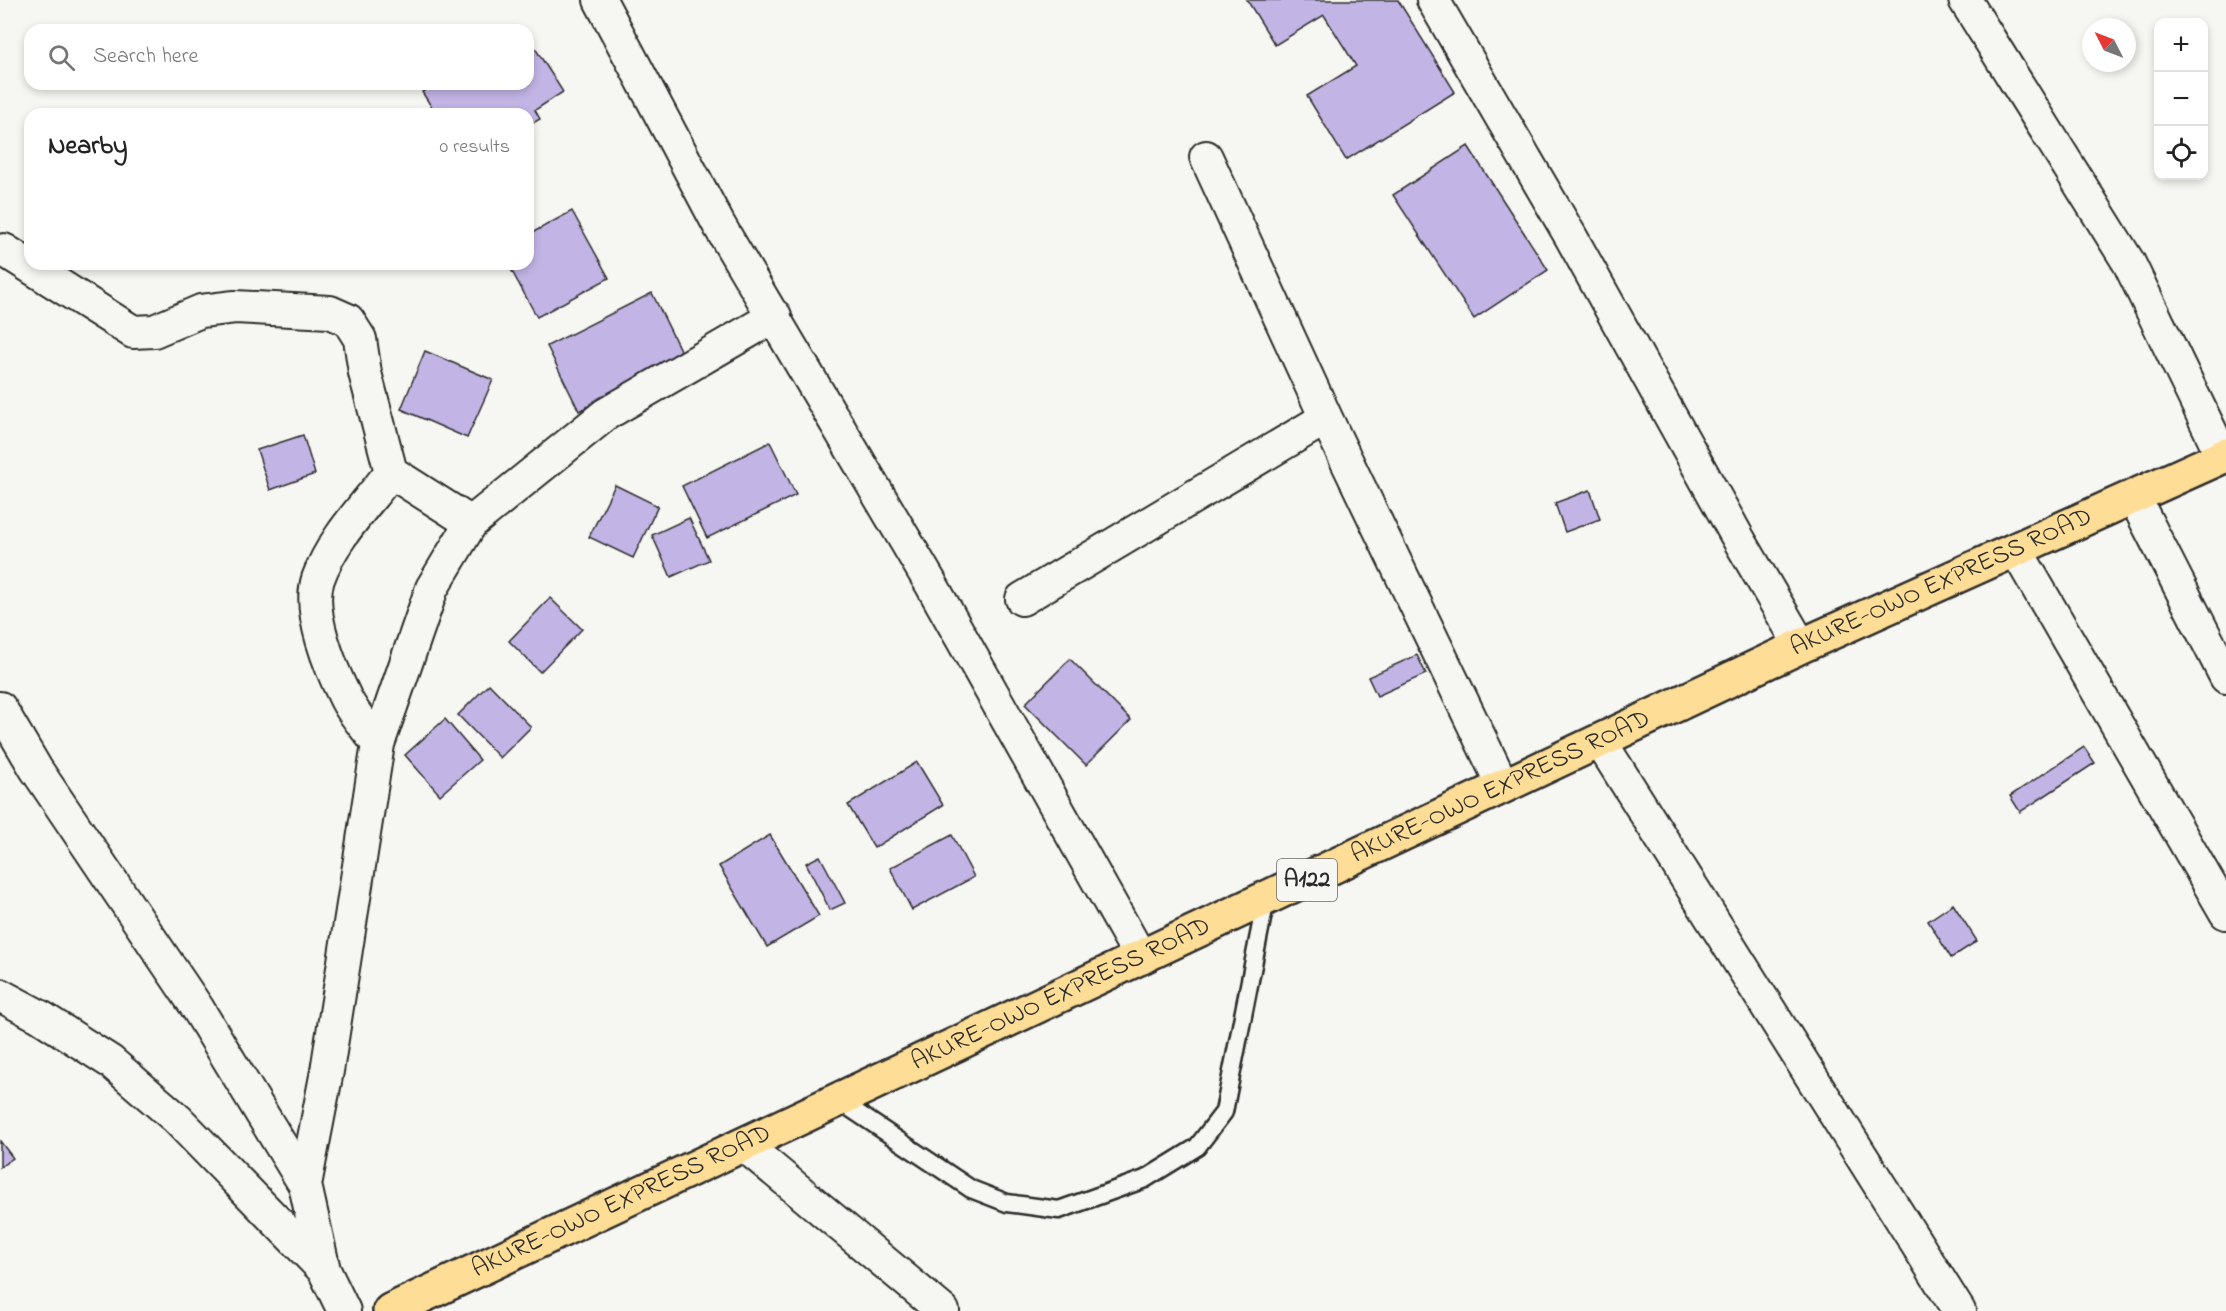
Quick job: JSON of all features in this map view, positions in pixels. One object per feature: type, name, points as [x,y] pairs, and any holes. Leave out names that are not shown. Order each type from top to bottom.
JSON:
[{"type":"highway","name":"AKURE-OWO EXPRESS ROAD","points":[[390,1311],[1801,646],[2224,456]]},
{"type":"street","points":[[600,0],[719,225],[775,316],[930,582],[1141,958]]},
{"type":"street","points":[[1433,0],[1571,237],[1738,538],[1801,646]]},
{"type":"street","points":[[1965,0],[2129,263],[2224,456]]},
{"type":"street","points":[[1206,157],[1326,418],[1503,786]]},
{"type":"street","points":[[4,250],[24,263]]},
{"type":"street","points":[[35,270],[132,332],[154,331],[201,311],[235,307],[330,312],[348,320],[360,339],[365,373],[391,472],[471,523]]},
{"type":"street","points":[[305,1185],[327,1071],[378,744],[432,588],[471,523],[606,414],[775,316]]},
{"type":"street","points":[[1022,599],[1326,418]]},
{"type":"street","points":[[378,744],[346,701],[327,654],[315,604],[318,580],[341,536],[391,472]]},
{"type":"street","points":[[2134,497],[2226,677]]},
{"type":"street","points":[[2016,550],[2226,913]]},
{"type":"street","points":[[0,708],[36,769],[198,1009],[305,1185],[324,1270],[344,1311]]},
{"type":"street","points":[[1600,741],[1959,1311]]},
{"type":"street","points":[[0,995],[41,1017],[111,1062],[177,1119],[324,1270]]},
{"type":"street","points":[[744,1145],[944,1311]]},
{"type":"lane","points":[[838,1101],[971,1189],[1007,1203],[1059,1210],[1145,1179],[1197,1147],[1224,1112],[1266,899]]},
{"type":"building","points":[[1247,0],[1398,0],[1455,92],[1346,160],[1307,96],[1356,66],[1324,15],[1275,45]]},
{"type":"building","points":[[534,46],[563,92],[535,110],[540,119],[534,122],[534,108],[432,108],[422,92],[425,90],[534,90]]},
{"type":"building","points":[[1468,146],[1548,270],[1474,319],[1393,195]]},
{"type":"building","points":[[572,211],[609,278],[537,317],[511,270],[534,270],[534,232]]},
{"type":"building","points":[[652,293],[684,358],[579,411],[547,346]]},
{"type":"building","points":[[425,351],[493,380],[467,438],[401,409]]},
{"type":"building","points":[[303,435],[315,474],[270,490],[257,450]]},
{"type":"building","points":[[770,442],[796,495],[707,538],[682,486]]},
{"type":"building","points":[[615,485],[658,506],[633,558],[589,537]]},
{"type":"building","points":[[1590,490],[1600,519],[1565,532],[1555,503]]},
{"type":"building","points":[[689,518],[709,560],[671,577],[652,535]]},
{"type":"building","points":[[550,598],[582,629],[540,672],[509,641]]},
{"type":"building","points":[[1417,655],[1426,674],[1377,696],[1368,677]]},
{"type":"building","points":[[1070,659],[1131,720],[1086,765],[1025,704]]},
{"type":"building","points":[[489,684],[531,727],[500,758],[458,715]]},
{"type":"building","points":[[445,719],[480,760],[440,795],[405,755]]},
{"type":"building","points":[[2084,747],[2095,763],[2020,812],[2010,796]]},
{"type":"building","points":[[917,762],[943,805],[874,848],[848,805]]},
{"type":"building","points":[[770,835],[819,916],[767,947],[719,866]]},
{"type":"building","points":[[952,835],[974,877],[912,910],[890,868]]},
{"type":"building","points":[[820,856],[845,903],[830,910],[806,863]]},
{"type":"building","points":[[1953,904],[1977,941],[1951,958],[1928,921]]},
{"type":"building","points":[[0,1141],[13,1158],[0,1167]]}]
